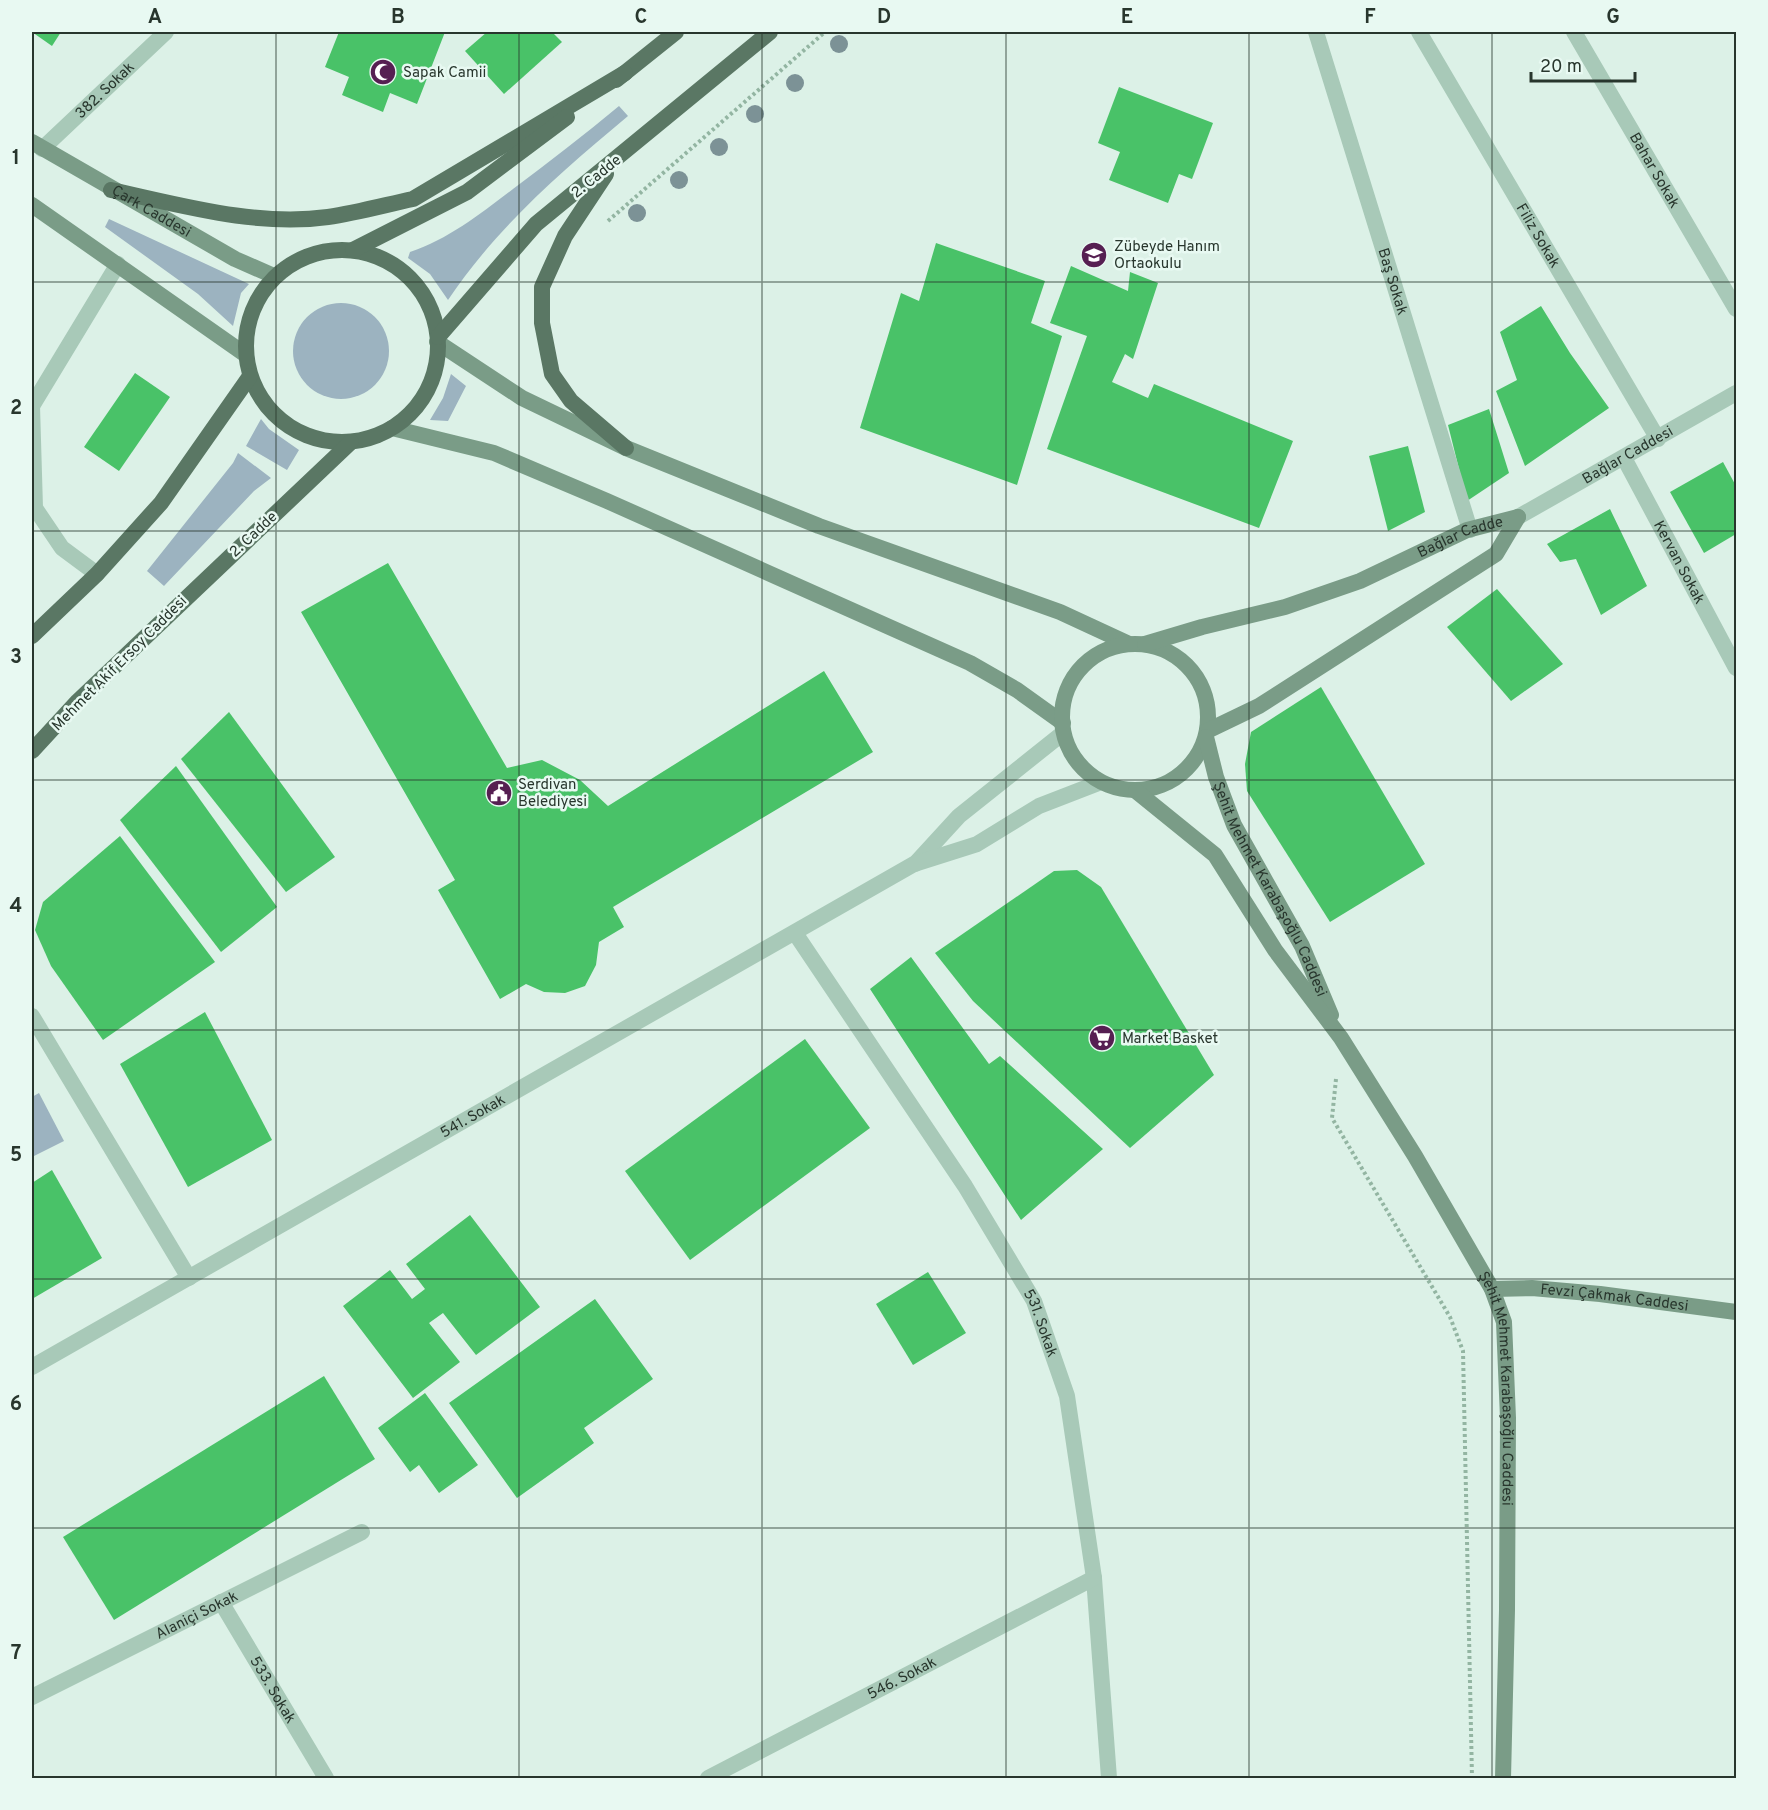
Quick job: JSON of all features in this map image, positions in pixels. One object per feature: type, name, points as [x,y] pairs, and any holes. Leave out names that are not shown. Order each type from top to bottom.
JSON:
[{"type":"main road","points":[[353,250],[467,192],[676,32]]},
{"type":"main road","name":"2. Cadde","points":[[437,339],[536,224],[770,32]]},
{"type":"main road","points":[[111,190],[213,211],[264,218],[326,217],[413,199],[625,73]]},
{"type":"main road","name":"Çark Caddesi","points":[[37,145],[111,190],[235,259],[274,276]]},
{"type":"main road","points":[[615,160],[565,236],[542,287],[542,323],[552,374],[571,401],[626,448]]},
{"type":"main road","points":[[32,205],[246,355]]},
{"type":"main road","points":[[332,250],[353,250],[375,255],[394,265],[411,279],[424,296],[433,315],[437,339],[432,380],[422,399],[409,415],[392,428],[372,437],[351,442],[329,441],[309,436],[289,426],[272,413],[259,396],[250,376],[246,355],[246,333],[251,312],[261,293],[274,276],[292,263],[311,254],[332,250]]},
{"type":"main road","points":[[437,339],[522,398],[626,448],[819,526],[1060,612],[1127,643]]},
{"type":"main road","points":[[32,636],[96,574],[161,503],[250,376]]},
{"type":"main road","points":[[392,428],[494,453],[618,505],[970,663],[1017,690],[1063,728]]},
{"type":"main road","name":"2. Cadde","points":[[207,576],[351,442]]},
{"type":"main road","name":"Bağlar Cadde","points":[[1145,644],[1202,627],[1285,607],[1349,585],[1470,530],[1518,517]]},
{"type":"main road","name":"Bağlar Cadde","points":[[1207,734],[1259,706],[1496,554],[1518,517]]},
{"type":"main road","name":"Mehmet Akif Ersoy Caddesi","points":[[32,750],[78,701],[207,576]]},
{"type":"main road","points":[[1127,643],[1163,648],[1191,669],[1201,685],[1207,702],[1207,734],[1196,759],[1180,776],[1159,787],[1136,791],[1119,790],[1101,782],[1083,769],[1071,752],[1063,728],[1062,712],[1066,691],[1076,672],[1108,647],[1127,643]]},
{"type":"main road","name":"Şehit Mehmet Karabaşoğlu Caddesi","points":[[1207,734],[1216,777],[1234,825],[1302,946],[1341,1038]]},
{"type":"main road","name":"Şehit Mehmet Karabaşoğlu Caddesi","points":[[1136,791],[1215,855],[1275,950],[1341,1038],[1415,1156],[1492,1289],[1504,1322],[1508,1418],[1503,1779]]},
{"type":"main road","name":"Fevzi Çakmak Caddesi","points":[[1492,1289],[1532,1288],[1600,1294],[1737,1312]]},
{"type":"street","name":"382. Sokak","points":[[37,145],[166,32]]},
{"type":"street","name":"Baş Sokak","points":[[1316,32],[1470,530]]},
{"type":"street","name":"Filiz Sokak","points":[[1419,32],[1658,439]]},
{"type":"street","name":"Bahar Sokak","points":[[1574,32],[1737,309]]},
{"type":"street","points":[[96,574],[62,548],[35,508],[32,406],[118,264]]},
{"type":"street","name":"Bağlar Caddesi","points":[[1518,517],[1737,393]]},
{"type":"street","name":"Kervan Sokak","points":[[1624,458],[1737,668]]},
{"type":"street","points":[[914,864],[959,816],[1063,728]]},
{"type":"street","points":[[914,864],[978,844],[1039,806],[1101,782]]},
{"type":"street","name":"541. Sokak","points":[[32,1367],[914,864]]},
{"type":"street","name":"531. Sokak","points":[[795,933],[965,1186],[1034,1301],[1066,1396],[1095,1578],[1109,1779]]},
{"type":"street","points":[[32,1016],[189,1278]]},
{"type":"street","name":"Alaniçi Sokak","points":[[32,1697],[362,1532]]},
{"type":"street","name":"546. Sokak","points":[[708,1779],[1095,1578]]},
{"type":"street","name":"533. Sokak","points":[[221,1602],[326,1779]]},
{"type":"path","points":[[601,228],[825,32]]},
{"type":"path","points":[[1332,1118],[1450,1317],[1463,1351],[1472,1779]]},
{"type":"shaded area","points":[[619,106],[628,116],[578,158],[509,224],[467,273],[448,300],[430,274],[408,258],[410,252],[451,233],[476,216]]},
{"type":"shaded area","points":[[109,219],[249,284],[241,293],[233,326],[198,294],[105,227]]},
{"type":"shaded area","points":[[341,303],[359,307],[375,317],[385,333],[389,351],[385,369],[375,385],[359,395],[341,399],[323,395],[307,385],[297,369],[293,351],[297,333],[307,317],[323,307]]},
{"type":"shaded area","points":[[451,374],[466,386],[448,421],[430,420],[443,398]]},
{"type":"shaded area","points":[[261,419],[269,429],[299,450],[287,470],[246,446]]},
{"type":"shaded area","points":[[238,453],[271,478],[254,491],[164,586],[147,571],[233,463]]},
{"type":"shaded area","points":[[39,1093],[64,1141],[32,1157],[32,1097]]},
{"type":"building","points":[[32,32],[61,32],[52,46]]},
{"type":"building","name":"Sapak Camii","points":[[339,32],[445,32],[417,104],[390,93],[383,112],[342,95],[349,77],[325,67]]},
{"type":"building","points":[[487,32],[552,32],[562,42],[504,94],[465,51]]},
{"type":"building","points":[[1119,87],[1213,123],[1192,179],[1179,174],[1168,203],[1109,180],[1120,152],[1098,143]]},
{"type":"building","points":[[936,243],[1045,281],[1031,323],[1062,336],[1017,485],[860,428],[901,293],[919,301]]},
{"type":"building","points":[[1071,266],[1128,291],[1130,272],[1158,283],[1133,359],[1125,354],[1112,382],[1148,398],[1154,384],[1293,441],[1259,528],[1047,449],[1087,336],[1050,323]]},
{"type":"building","points":[[1541,306],[1570,353],[1609,408],[1525,466],[1496,391],[1517,380],[1500,332]]},
{"type":"building","points":[[135,373],[170,397],[119,471],[84,447]]},
{"type":"building","points":[[1489,409],[1509,473],[1467,501],[1448,425]]},
{"type":"building","points":[[1408,446],[1425,512],[1388,531],[1369,456]]},
{"type":"building","points":[[1723,462],[1736,486],[1736,534],[1704,553],[1670,492]]},
{"type":"building","points":[[1610,509],[1647,586],[1601,615],[1576,559],[1560,562],[1547,544]]},
{"type":"building","name":"Serdivan Belediyesi","points":[[388,563],[507,768],[542,760],[580,780],[608,806],[824,671],[873,752],[613,907],[624,927],[599,942],[596,965],[585,986],[565,993],[544,992],[526,984],[500,999],[438,890],[455,880],[301,612]]},
{"type":"building","points":[[1497,589],[1563,664],[1511,701],[1447,627]]},
{"type":"building","points":[[1321,687],[1425,864],[1330,922],[1247,791],[1245,764],[1251,732]]},
{"type":"building","points":[[229,712],[335,857],[286,892],[181,759]]},
{"type":"building","points":[[176,766],[277,907],[221,952],[120,820]]},
{"type":"building","points":[[120,836],[215,962],[103,1040],[51,966],[35,930],[43,902]]},
{"type":"building","name":"Market Basket","points":[[1077,870],[1101,887],[1214,1075],[1130,1148],[973,1001],[935,953],[1054,871]]},
{"type":"building","points":[[911,957],[989,1064],[1000,1056],[1103,1149],[1021,1220],[870,989]]},
{"type":"building","points":[[205,1012],[272,1140],[188,1187],[120,1064]]},
{"type":"building","points":[[805,1039],[870,1128],[690,1260],[625,1171]]},
{"type":"building","points":[[52,1170],[102,1258],[32,1299],[32,1183]]},
{"type":"building","points":[[470,1215],[540,1307],[476,1355],[443,1313],[429,1323],[460,1362],[413,1398],[343,1306],[390,1270],[412,1299],[425,1289],[406,1264]]},
{"type":"building","points":[[928,1272],[966,1333],[913,1365],[876,1304]]},
{"type":"building","points":[[595,1299],[653,1379],[584,1428],[594,1443],[517,1498],[449,1403]]},
{"type":"building","points":[[324,1376],[375,1459],[114,1620],[63,1537]]},
{"type":"building","points":[[425,1393],[478,1465],[439,1493],[419,1465],[410,1472],[378,1428]]},
{"type":"place","name":"Sapak Camii","points":[[383,72]]},
{"type":"place","name":"Zübeyde Hanım Ortaokulu","points":[[1094,255]]},
{"type":"place","name":"Serdivan Belediyesi","points":[[499,793]]},
{"type":"place","name":"Market Basket","points":[[1102,1038]]}]
